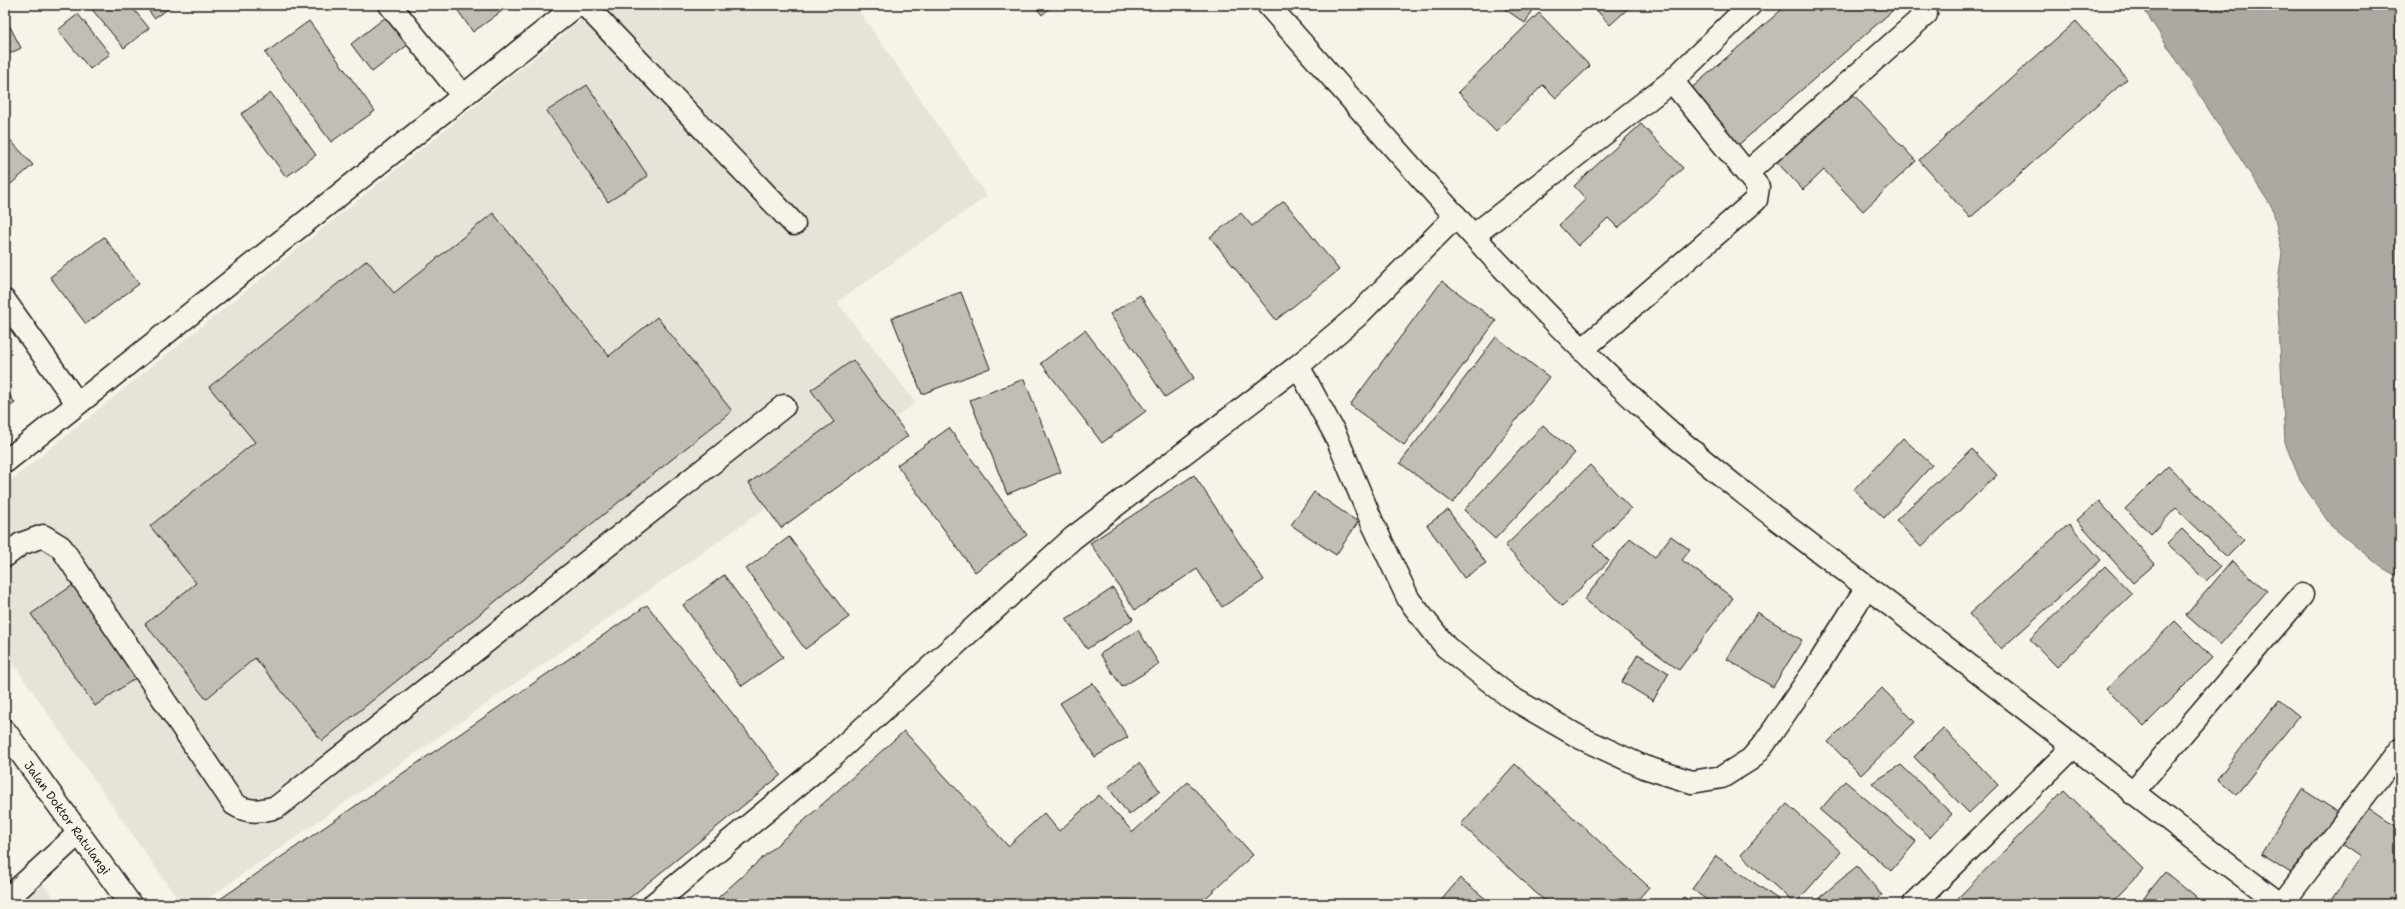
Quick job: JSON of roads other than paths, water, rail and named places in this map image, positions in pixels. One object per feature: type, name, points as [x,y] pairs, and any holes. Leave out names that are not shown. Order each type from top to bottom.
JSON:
[{"type":"main road","points":[[390,5],[462,95]]},
{"type":"main road","points":[[5,462],[77,403],[357,182],[462,95],[576,5]]},
{"type":"main road","points":[[585,5],[794,224]]},
{"type":"main road","points":[[1268,5],[1456,216],[1582,350],[1652,416],[1712,467],[2132,793],[2281,904],[2400,749]]},
{"type":"main road","points":[[1474,235],[1672,81],[1750,5]]},
{"type":"main road","points":[[1748,172],[1926,14]]},
{"type":"main road","points":[[1582,350],[1756,200],[1758,187],[1748,172],[1672,81]]},
{"type":"main road","points":[[654,904],[828,760],[1073,538],[1298,366],[1357,316],[1456,216]]},
{"type":"main road","points":[[5,301],[77,403]]},
{"type":"main road","points":[[1298,366],[1336,436],[1372,522],[1409,600],[1446,647],[1510,697],[1581,738],[1644,767],[1692,782],[1722,777],[1751,759],[1764,744],[1806,683],[1868,587]]},
{"type":"main road","points":[[5,556],[21,544],[43,536],[61,547],[234,804],[244,811],[257,811],[277,807],[784,406]]},
{"type":"main road","points":[[2132,793],[2302,595]]},
{"type":"main road","name":"Jalan Doktor Ratulangi","points":[[5,731],[130,904]]},
{"type":"main road","points":[[1914,904],[2073,747]]},
{"type":"main road","points":[[5,901],[79,833]]}]
